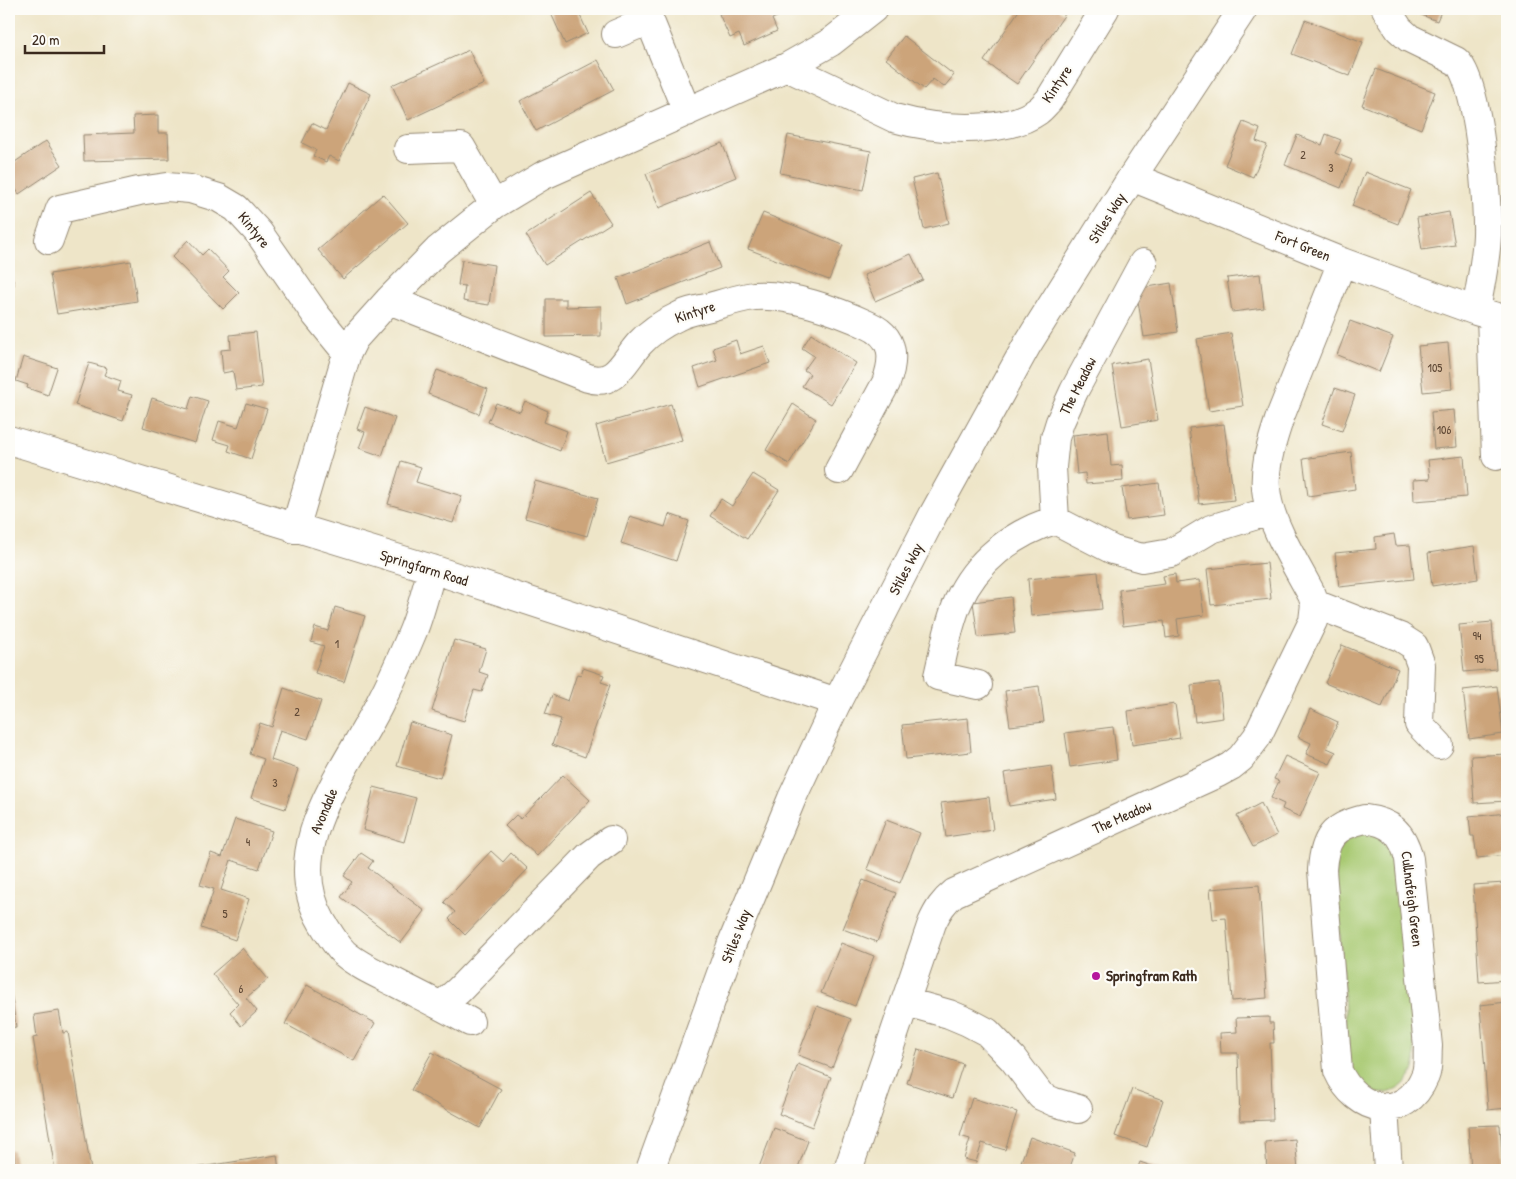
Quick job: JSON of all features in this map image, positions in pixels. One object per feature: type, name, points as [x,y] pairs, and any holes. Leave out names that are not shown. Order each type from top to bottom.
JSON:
[{"type":"street","points":[[295,529],[347,353],[354,339],[438,250],[494,205],[542,176],[787,68],[831,42],[873,9]]},
{"type":"street","name":"Kintyre","points":[[787,68],[894,118],[905,121],[920,124],[978,128],[1005,125],[1024,119],[1039,111],[1048,100],[1105,9]]},
{"type":"street","name":"Stiles Way","points":[[650,1170],[732,943],[792,798],[837,702],[933,515],[1027,346],[1132,177],[1243,9]]},
{"type":"street","points":[[1386,9],[1399,29],[1409,38],[1459,63],[1468,82],[1474,106],[1483,173],[1486,215],[1485,254],[1491,316],[1496,456]]},
{"type":"street","points":[[616,34],[647,14],[688,112]]},
{"type":"street","points":[[408,149],[461,147],[494,205]]},
{"type":"street","name":"Fort Green","points":[[1132,177],[1342,262],[1491,316]]},
{"type":"street","name":"Kintyre","points":[[49,240],[60,208],[155,188],[178,187],[219,198],[236,208],[259,233],[316,315],[347,353]]},
{"type":"street","name":"The Meadow","points":[[1055,520],[1052,467],[1055,438],[1060,422],[1143,262]]},
{"type":"street","points":[[1342,262],[1274,435],[1266,474],[1270,511],[1315,604],[1400,637],[1418,651],[1421,665],[1419,724],[1439,746]]},
{"type":"street","name":"Kintyre","points":[[389,300],[599,381],[612,377],[641,342],[662,325],[679,315],[733,300],[755,296],[780,298],[814,305],[850,317],[875,328],[882,334],[888,341],[892,359],[886,382],[839,470]]},
{"type":"street","name":"Springfarm Road","points":[[9,440],[295,529],[432,569],[837,702]]},
{"type":"street","points":[[978,685],[938,676],[951,621],[957,602],[967,582],[991,556],[1023,533],[1038,525],[1055,520],[1113,550],[1142,558],[1171,553],[1211,529],[1270,511]]},
{"type":"street","name":"Avondale","points":[[432,569],[410,638],[379,705],[339,776],[316,824],[307,872],[310,892],[317,912],[331,937],[344,952],[362,966],[470,1022]]},
{"type":"street","name":"The Meadow","points":[[848,1170],[939,907],[954,893],[1203,780],[1231,766],[1241,758],[1257,736],[1307,635],[1315,612],[1315,604]]},
{"type":"street","name":"Cullnafeigh Green","points":[[1365,818],[1378,820],[1390,826],[1400,835],[1406,845],[1428,1046],[1427,1067],[1419,1087],[1400,1105],[1384,1108],[1368,1104],[1350,1091],[1342,1082],[1338,1071],[1322,870],[1323,854],[1332,835],[1347,822],[1365,818]]},
{"type":"street","points":[[441,1006],[466,983],[589,856],[611,840]]},
{"type":"street","points":[[906,1002],[949,1014],[986,1032],[1013,1059],[1041,1096],[1078,1109]]},
{"type":"street","points":[[1384,1108],[1388,1170]]},
{"type":"green space","points":[[1361,829],[1394,841],[1415,1053],[1415,1067],[1407,1081],[1395,1090],[1382,1093],[1374,1093],[1364,1088],[1349,1070],[1335,860],[1344,842]]},
{"type":"building","points":[[549,9],[577,9],[588,33],[565,44]]},
{"type":"building","points":[[731,9],[781,9],[784,14],[772,19],[777,31],[744,46],[739,34],[730,38],[719,14]]},
{"type":"building","points":[[1020,9],[1058,9],[1065,14],[1017,84],[984,61]]},
{"type":"building","points":[[1406,9],[1442,9],[1437,21]]},
{"type":"building","points":[[1305,20],[1363,42],[1350,76],[1292,54]]},
{"type":"building","points":[[904,36],[954,75],[944,87],[933,79],[924,89],[886,59]]},
{"type":"building","points":[[469,50],[484,84],[408,120],[392,85]]},
{"type":"building","points":[[598,60],[614,90],[536,131],[520,101]]},
{"type":"building","points":[[1376,69],[1435,92],[1421,129],[1362,105]]},
{"type":"building","points":[[348,83],[371,94],[339,161],[329,156],[326,162],[313,156],[316,150],[302,143],[312,123],[326,130]]},
{"type":"building","points":[[158,115],[158,133],[168,133],[169,159],[84,161],[83,135],[134,133],[133,116]]},
{"type":"building","points":[[1243,122],[1260,129],[1256,141],[1267,145],[1253,177],[1225,165]]},
{"type":"building","points":[[1326,134],[1341,140],[1335,153],[1352,160],[1341,188],[1285,165],[1297,135],[1322,145]]},
{"type":"building","points":[[788,135],[871,151],[863,190],[780,173]]},
{"type":"building","points":[[46,141],[62,165],[19,194],[9,179],[9,166]]},
{"type":"building","points":[[722,143],[736,177],[659,208],[646,174]]},
{"type":"building","points":[[1365,172],[1411,190],[1398,224],[1352,206]]},
{"type":"building","points":[[937,173],[949,223],[924,229],[912,179]]},
{"type":"building","points":[[591,193],[611,223],[545,265],[526,235]]},
{"type":"building","points":[[383,194],[408,223],[343,279],[318,250]]},
{"type":"building","points":[[1449,212],[1455,245],[1422,250],[1417,218]]},
{"type":"building","points":[[763,213],[843,245],[829,280],[748,249]]},
{"type":"building","points":[[188,240],[202,255],[208,249],[229,271],[223,277],[239,293],[223,309],[172,257]]},
{"type":"building","points":[[710,242],[720,268],[627,304],[618,278]]},
{"type":"building","points":[[911,254],[923,280],[875,301],[864,275]]},
{"type":"building","points":[[462,260],[494,265],[489,305],[463,301],[465,286],[458,285]]},
{"type":"building","points":[[131,261],[137,301],[57,314],[50,274]]},
{"type":"building","points":[[9,263],[14,285],[9,286]]},
{"type":"building","points":[[1260,274],[1264,308],[1232,312],[1227,278]]},
{"type":"building","points":[[1171,283],[1178,332],[1144,337],[1136,289]]},
{"type":"building","points":[[546,299],[566,299],[566,307],[601,306],[601,336],[546,337]]},
{"type":"building","points":[[1350,321],[1393,337],[1379,372],[1337,355]]},
{"type":"building","points":[[256,332],[262,387],[236,390],[233,371],[223,373],[221,350],[231,349],[230,335]]},
{"type":"building","points":[[1231,333],[1243,406],[1209,411],[1197,339]]},
{"type":"building","points":[[811,334],[856,363],[831,404],[802,386],[810,374],[804,370],[814,356],[802,348]]},
{"type":"building","points":[[736,340],[740,354],[764,346],[770,363],[700,387],[694,368],[717,360],[713,348]]},
{"type":"building","points":[[1448,343],[1452,389],[1423,392],[1418,346]]},
{"type":"building","points":[[23,357],[57,368],[48,395],[27,388],[28,385],[16,381]]},
{"type":"building","points":[[1148,359],[1158,420],[1122,426],[1112,365]]},
{"type":"building","points":[[89,363],[107,368],[104,375],[121,381],[118,391],[132,395],[123,421],[75,405]]},
{"type":"building","points":[[437,370],[488,389],[479,414],[428,394]]},
{"type":"building","points":[[1335,388],[1355,395],[1342,431],[1322,424]]},
{"type":"building","points":[[192,396],[208,401],[195,443],[143,427],[152,398],[188,409]]},
{"type":"building","points":[[525,401],[548,411],[544,422],[567,431],[560,451],[488,422],[496,403],[520,412]]},
{"type":"building","points":[[246,403],[267,409],[251,459],[228,451],[230,445],[213,440],[219,421],[238,427]]},
{"type":"building","points":[[671,404],[682,440],[606,462],[596,426]]},
{"type":"building","points":[[793,404],[816,419],[789,464],[766,450]]},
{"type":"building","points":[[365,407],[395,418],[382,456],[359,448],[365,432],[357,429]]},
{"type":"building","points":[[1454,410],[1457,447],[1434,449],[1431,412]]},
{"type":"building","points":[[1224,424],[1234,500],[1199,504],[1189,428]]},
{"type":"building","points":[[1108,431],[1111,466],[1122,465],[1123,481],[1086,484],[1085,473],[1077,474],[1073,435]]},
{"type":"building","points":[[1351,452],[1355,489],[1308,496],[1303,459]]},
{"type":"building","points":[[1464,456],[1467,497],[1414,501],[1413,480],[1430,479],[1428,460]]},
{"type":"building","points":[[401,461],[421,467],[416,482],[462,496],[453,523],[388,504]]},
{"type":"building","points":[[753,474],[779,490],[747,539],[710,516],[721,499],[732,506]]},
{"type":"building","points":[[535,481],[598,498],[587,536],[525,518]]},
{"type":"building","points":[[1159,483],[1164,515],[1127,520],[1122,488]]},
{"type":"building","points":[[669,514],[689,521],[676,561],[621,543],[630,516],[665,527]]},
{"type":"building","points":[[1394,534],[1396,546],[1410,545],[1414,579],[1339,587],[1335,553],[1376,549],[1375,537]]},
{"type":"building","points":[[1474,546],[1478,579],[1432,586],[1428,553]]},
{"type":"building","points":[[1267,563],[1271,599],[1211,605],[1207,569]]},
{"type":"building","points":[[1098,572],[1102,609],[1031,616],[1028,579]]},
{"type":"building","points":[[1175,574],[1176,583],[1199,580],[1204,615],[1177,619],[1179,636],[1166,638],[1164,621],[1123,626],[1119,590],[1165,584],[1163,576]]},
{"type":"building","points":[[1011,597],[1015,633],[978,637],[973,602]]},
{"type":"building","points":[[335,607],[365,616],[344,682],[315,673],[324,646],[311,642],[315,627],[328,631]]},
{"type":"building","points":[[1492,622],[1496,669],[1464,672],[1459,625]]},
{"type":"building","points":[[454,640],[486,649],[479,672],[488,675],[482,692],[474,690],[464,721],[432,711]]},
{"type":"building","points":[[1342,645],[1398,669],[1382,707],[1325,683]]},
{"type":"building","points":[[583,668],[604,675],[601,682],[610,685],[585,757],[552,745],[561,719],[545,714],[552,695],[568,701],[577,674],[581,675]]},
{"type":"building","points":[[1219,682],[1223,718],[1195,722],[1191,685]]},
{"type":"building","points":[[1039,686],[1044,722],[1010,726],[1005,691]]},
{"type":"building","points":[[1497,686],[1503,734],[1469,739],[1463,690]]},
{"type":"building","points":[[284,688],[321,701],[308,739],[280,730],[271,760],[298,769],[285,809],[251,798],[264,759],[250,754],[260,723],[272,727]]},
{"type":"building","points":[[1175,704],[1180,738],[1132,745],[1128,711]]},
{"type":"building","points":[[1310,709],[1338,722],[1327,748],[1336,752],[1330,764],[1306,754],[1311,743],[1298,737]]},
{"type":"building","points":[[968,718],[971,752],[906,759],[902,725]]},
{"type":"building","points":[[410,722],[452,735],[440,778],[397,766]]},
{"type":"building","points":[[1113,727],[1117,760],[1070,767],[1065,733]]},
{"type":"building","points":[[1506,754],[1507,801],[1474,803],[1471,756]]},
{"type":"building","points":[[1285,756],[1320,772],[1300,817],[1282,809],[1284,804],[1271,798],[1279,781],[1274,779]]},
{"type":"building","points":[[1052,766],[1056,799],[1009,806],[1004,773]]},
{"type":"building","points":[[563,775],[590,800],[537,856],[505,826],[516,815],[521,819]]},
{"type":"building","points":[[374,787],[416,798],[404,842],[363,830]]},
{"type":"building","points":[[989,797],[993,830],[946,837],[941,803]]},
{"type":"building","points":[[1261,803],[1277,835],[1253,847],[1237,816]]},
{"type":"building","points":[[1507,813],[1507,855],[1477,858],[1474,836],[1471,836],[1469,817]]},
{"type":"building","points":[[235,819],[272,831],[259,869],[231,860],[221,890],[249,899],[235,940],[201,928],[214,889],[200,885],[211,853],[222,857]]},
{"type":"building","points":[[886,820],[920,833],[900,883],[867,869]]},
{"type":"building","points":[[491,851],[503,862],[511,853],[528,869],[465,935],[449,919],[455,912],[444,902]]},
{"type":"building","points":[[361,853],[373,861],[368,868],[425,911],[401,943],[341,897],[352,882],[344,876]]},
{"type":"building","points":[[863,880],[896,893],[877,942],[843,929]]},
{"type":"building","points":[[1505,883],[1507,980],[1479,982],[1473,885]]},
{"type":"building","points":[[1259,885],[1267,998],[1232,1001],[1226,918],[1213,919],[1210,889]]},
{"type":"building","points":[[841,943],[874,956],[855,1006],[821,993]]},
{"type":"building","points":[[242,948],[268,979],[246,998],[257,1011],[241,1026],[230,1012],[238,1004],[212,974]]},
{"type":"building","points":[[307,985],[375,1023],[354,1061],[285,1024]]},
{"type":"building","points":[[9,992],[11,992],[16,1027],[9,1028]]},
{"type":"building","points":[[1507,1002],[1507,1108],[1488,1110],[1480,1005]]},
{"type":"building","points":[[817,1006],[851,1019],[832,1068],[798,1055]]},
{"type":"building","points":[[59,1011],[63,1033],[68,1032],[91,1170],[55,1170],[33,1038],[37,1037],[34,1015]]},
{"type":"building","points":[[1269,1017],[1269,1023],[1273,1023],[1274,1043],[1270,1043],[1273,1120],[1240,1121],[1238,1053],[1221,1053],[1220,1033],[1237,1032],[1236,1018]]},
{"type":"building","points":[[918,1049],[963,1064],[952,1098],[907,1083]]},
{"type":"building","points":[[432,1052],[501,1089],[480,1128],[411,1090]]},
{"type":"building","points":[[798,1064],[831,1077],[812,1127],[779,1114]]},
{"type":"building","points":[[1132,1089],[1163,1100],[1147,1147],[1115,1136]]},
{"type":"building","points":[[972,1098],[1017,1112],[1005,1150],[982,1143],[976,1162],[964,1159],[970,1139],[960,1136]]},
{"type":"building","points":[[1500,1125],[1503,1170],[1471,1170],[1468,1126]]},
{"type":"building","points":[[774,1128],[808,1141],[797,1170],[758,1170]]},
{"type":"building","points":[[1030,1137],[1075,1153],[1069,1170],[1018,1170]]},
{"type":"building","points":[[1295,1139],[1298,1170],[1267,1170],[1265,1142]]},
{"type":"building","points":[[9,1150],[13,1150],[16,1170],[9,1170]]},
{"type":"building","points":[[277,1155],[279,1170],[188,1170],[188,1169]]},
{"type":"building","points":[[1140,1162],[1163,1170],[1137,1170]]},
{"type":"place","name":"Springfram Rath","points":[[1096,976]]}]
